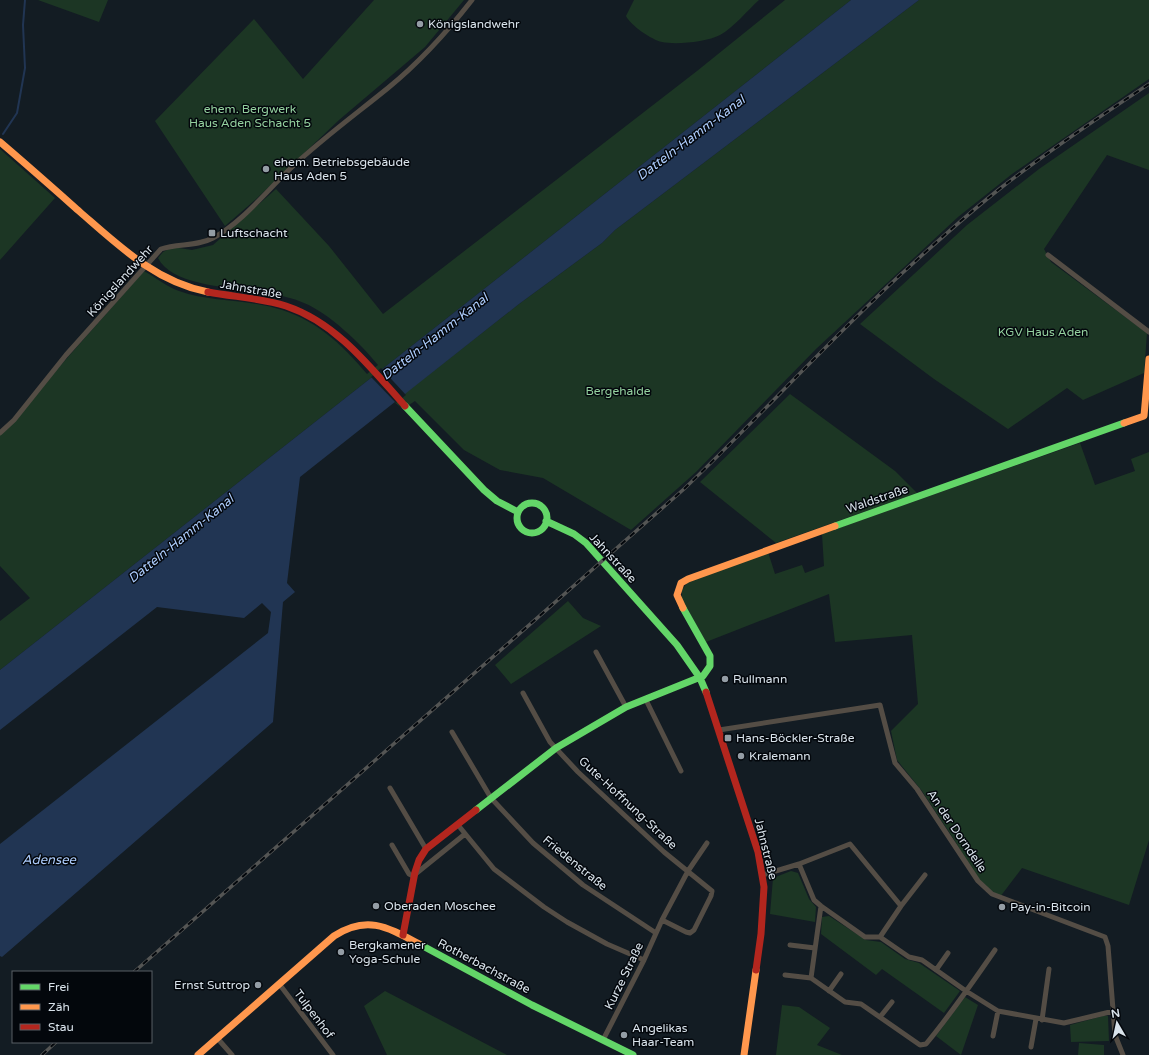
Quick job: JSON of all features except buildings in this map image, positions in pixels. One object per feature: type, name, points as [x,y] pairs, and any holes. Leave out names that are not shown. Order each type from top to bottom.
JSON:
[{"type":"street","name":"Königslandwehr","points":[[0,433],[14,420],[66,355],[94,326],[144,266],[161,249],[176,245],[198,244],[213,238],[229,227],[292,166],[389,87],[430,50],[472,0]]},
{"type":"street","name":"Jahnstraße","points":[[0,142],[144,266],[167,279],[192,289],[271,302],[299,311],[332,332],[371,369],[484,490],[498,501],[518,512]]},
{"type":"street","points":[[1048,256],[1149,332]]},
{"type":"street","name":"Waldstraße","points":[[700,678],[708,670],[710,656],[677,595],[679,587],[688,578],[1144,416],[1149,359]]},
{"type":"street","points":[[528,504],[538,504],[546,513],[546,522],[538,531],[525,531],[517,521],[518,512],[520,508],[528,504]]},
{"type":"street","name":"Jahnstraße","points":[[546,522],[574,534],[597,554],[677,645],[700,678],[706,692],[758,852],[762,875],[764,911],[744,1055]]},
{"type":"street","points":[[596,652],[626,707]]},
{"type":"street","points":[[403,935],[411,896],[413,876],[421,856],[426,849],[556,748],[626,707],[700,678]]},
{"type":"street","points":[[523,693],[550,742],[556,748]]},
{"type":"street","points":[[646,700],[681,771]]},
{"type":"street","name":"An der Dorndelle","points":[[719,730],[880,705],[895,763],[917,789],[978,881],[992,894],[1105,937],[1108,946],[1115,1035],[1124,1055]]},
{"type":"street","points":[[452,732],[491,798]]},
{"type":"street","name":"Gute-Hoffnung-Straße","points":[[556,748],[600,793],[688,871]]},
{"type":"street","points":[[390,788],[426,849]]},
{"type":"street","name":"Friedenstraße","points":[[491,798],[534,843],[558,864],[610,903],[656,933]]},
{"type":"street","points":[[458,825],[494,869],[544,907],[606,944],[644,960]]},
{"type":"street","points":[[413,876],[465,834]]},
{"type":"street","name":"Kurze Straße","points":[[603,1040],[644,960],[662,920],[688,871],[707,843]]},
{"type":"street","points":[[762,875],[799,864],[850,844],[901,906]]},
{"type":"street","points":[[392,845],[409,874],[413,876]]},
{"type":"street","points":[[799,864],[814,900],[821,906],[865,937],[880,937],[909,957],[922,960],[966,991],[998,1011],[1059,1023],[1070,1022],[1114,1011]]},
{"type":"street","points":[[662,920],[686,932],[690,933],[694,930],[712,896],[712,891],[688,871]]},
{"type":"street","points":[[880,937],[901,906],[925,875]]},
{"type":"street","points":[[811,978],[821,906]]},
{"type":"street","name":"Rotherbachstraße","points":[[198,1055],[280,985],[334,936],[349,927],[363,923],[377,924],[403,935],[532,1004],[633,1055]]},
{"type":"street","points":[[790,944],[815,948]]},
{"type":"street","points":[[784,975],[811,978],[845,1002],[861,1004],[923,1045],[934,1034],[995,950]]},
{"type":"street","points":[[936,970],[948,953]]},
{"type":"street","points":[[1032,1047],[1049,969]]},
{"type":"street","points":[[828,991],[841,974]]},
{"type":"street","name":"Tulpenhof","points":[[280,985],[333,1055]]},
{"type":"street","points":[[880,1017],[892,1002]]},
{"type":"street","points":[[993,1036],[998,1011]]},
{"type":"street","points":[[218,1038],[232,1055]]},
{"type":"green space","points":[[38,0],[108,0],[99,22]]},
{"type":"green space","name":"ehem. Bergwerk Haus Aden Schacht 5","points":[[374,0],[464,0],[425,47],[339,120],[255,200],[225,226],[155,121],[254,19],[303,79]]},
{"type":"green space","points":[[634,0],[759,0],[720,35],[700,41],[668,43],[658,41],[642,32],[628,20],[626,16]]},
{"type":"green space","points":[[785,0],[851,0],[0,670],[0,621],[30,598],[0,566],[0,434],[144,271],[170,287],[191,295],[263,305],[289,312],[315,325],[348,352],[367,374],[378,365],[363,348],[334,321],[314,308],[304,303],[277,295],[191,281],[166,268],[158,258],[163,252],[171,248],[192,250],[213,245],[276,189],[329,246],[383,314],[697,71]]},
{"type":"green space","name":"Bergehalde","points":[[919,0],[1149,0],[1149,79],[1012,174],[958,217],[816,349],[696,472],[631,530],[543,478],[500,470],[464,450],[415,401],[403,409],[394,402],[519,304],[602,243],[615,230]]},
{"type":"green space","name":"KGV Haus Aden","points":[[1149,93],[1149,170],[1107,155],[1044,249],[1051,262],[1147,333],[1144,373],[1083,400],[1067,388],[1008,429],[934,379],[860,324],[967,225],[1039,169]]},
{"type":"green space","points":[[0,149],[55,198],[0,260]]},
{"type":"green space","points":[[790,394],[895,471],[917,493],[776,543],[700,482]]},
{"type":"green space","points":[[1080,443],[1095,485],[1135,471],[1131,459],[1149,452],[1149,840],[1129,905],[1022,868],[1000,897],[978,881],[955,841],[922,791],[897,760],[891,731],[918,704],[912,635],[835,642],[829,594],[706,642],[682,599],[682,590],[687,583],[768,552],[775,574],[802,565],[805,573],[824,566],[822,534]]},
{"type":"green space","points":[[568,601],[583,618],[601,626],[511,684],[495,665]]},
{"type":"green space","points":[[791,871],[798,873],[809,899],[816,907],[815,922],[770,914],[773,878]]},
{"type":"green space","points":[[829,916],[866,940],[881,942],[905,959],[919,963],[960,991],[944,1013],[882,969],[876,975],[821,934],[822,917]]},
{"type":"green space","points":[[385,991],[507,1055],[387,1055],[364,1006]]},
{"type":"green space","points":[[965,997],[978,1005],[961,1055],[936,1036]]},
{"type":"green space","points":[[782,1005],[799,1007],[830,1028],[817,1045],[842,1055],[776,1055]]},
{"type":"green space","points":[[1108,1016],[1109,1041],[1071,1042],[1070,1025]]},
{"type":"green space","points":[[1079,1043],[1104,1045],[1104,1055],[1078,1055]]},
{"type":"water","points":[[851,0],[919,0],[615,230],[602,243],[519,304],[300,477],[287,583],[295,592],[283,602],[273,722],[2,957],[0,956],[0,844],[268,633],[271,612],[262,603],[244,618],[157,607],[0,730],[0,670]]},
{"type":"pier","points":[[381,368],[406,395],[396,403],[371,377]]},
{"type":"waterway","points":[[3,134],[17,113],[25,68],[23,25],[25,0]]},
{"type":"railway","points":[[135,971],[684,489],[871,303],[949,231],[989,198],[1074,134],[1149,84]]},
{"type":"railway","points":[[42,1055],[55,1043]]},
{"type":"traffic: fast","points":[[405,406],[484,490],[497,501],[518,512]]},
{"type":"traffic: fast","points":[[835,526],[1124,423]]},
{"type":"traffic: fast","points":[[532,503],[542,508],[547,518],[542,528],[532,533],[522,528],[517,518],[522,508],[532,503]]},
{"type":"traffic: fast","points":[[546,521],[574,534],[586,543],[677,645],[700,678],[706,692]]},
{"type":"traffic: fast","points":[[476,810],[556,748],[626,707],[703,676],[710,666],[710,656],[683,608]]},
{"type":"traffic: fast","points":[[421,945],[532,1005],[633,1055]]},
{"type":"traffic: slow","points":[[0,142],[124,250],[139,261],[172,280],[189,287],[208,292]]},
{"type":"traffic: slow","points":[[1124,423],[1144,416],[1149,359]]},
{"type":"traffic: slow","points":[[683,608],[677,595],[681,583],[688,579],[835,526]]},
{"type":"traffic: slow","points":[[198,1055],[334,936],[346,929],[357,926],[378,926],[399,933],[421,945]]},
{"type":"traffic: slow","points":[[744,1055],[756,970]]},
{"type":"traffic: jam","points":[[208,292],[267,301],[286,306],[321,323],[352,348],[405,406]]},
{"type":"traffic: jam","points":[[706,692],[758,852],[764,887],[761,934],[756,970]]},
{"type":"traffic: jam","points":[[403,935],[415,872],[419,860],[426,849],[476,810]]},
{"type":"place","name":"Königslandwehr","points":[[420,24]]},
{"type":"place","name":"ehem. Betriebsgebäude Haus Aden 5","points":[[266,169]]},
{"type":"place","name":"Luftschacht","points":[[212,233]]},
{"type":"place","name":"Rullmann","points":[[725,679]]},
{"type":"place","name":"Hans-Böckler-Straße","points":[[728,738]]},
{"type":"place","name":"Kralemann","points":[[741,756]]},
{"type":"place","name":"Oberaden Moschee","points":[[376,906]]},
{"type":"place","name":"Pay-in-Bitcoin","points":[[1002,907]]},
{"type":"place","name":"Bergkamener Yoga-Schule","points":[[341,952]]},
{"type":"place","name":"Ernst Suttrop","points":[[258,985]]},
{"type":"place","name":"Angelikas Haar-Team","points":[[624,1035]]},
{"type":"water label","name":"Datteln-Hamm-Kanal","points":[[691,138]]},
{"type":"water label","name":"Datteln-Hamm-Kanal","points":[[435,337]]},
{"type":"water label","name":"Datteln-Hamm-Kanal","points":[[181,539]]},
{"type":"water label","name":"Adensee","points":[[49,860]]}]
